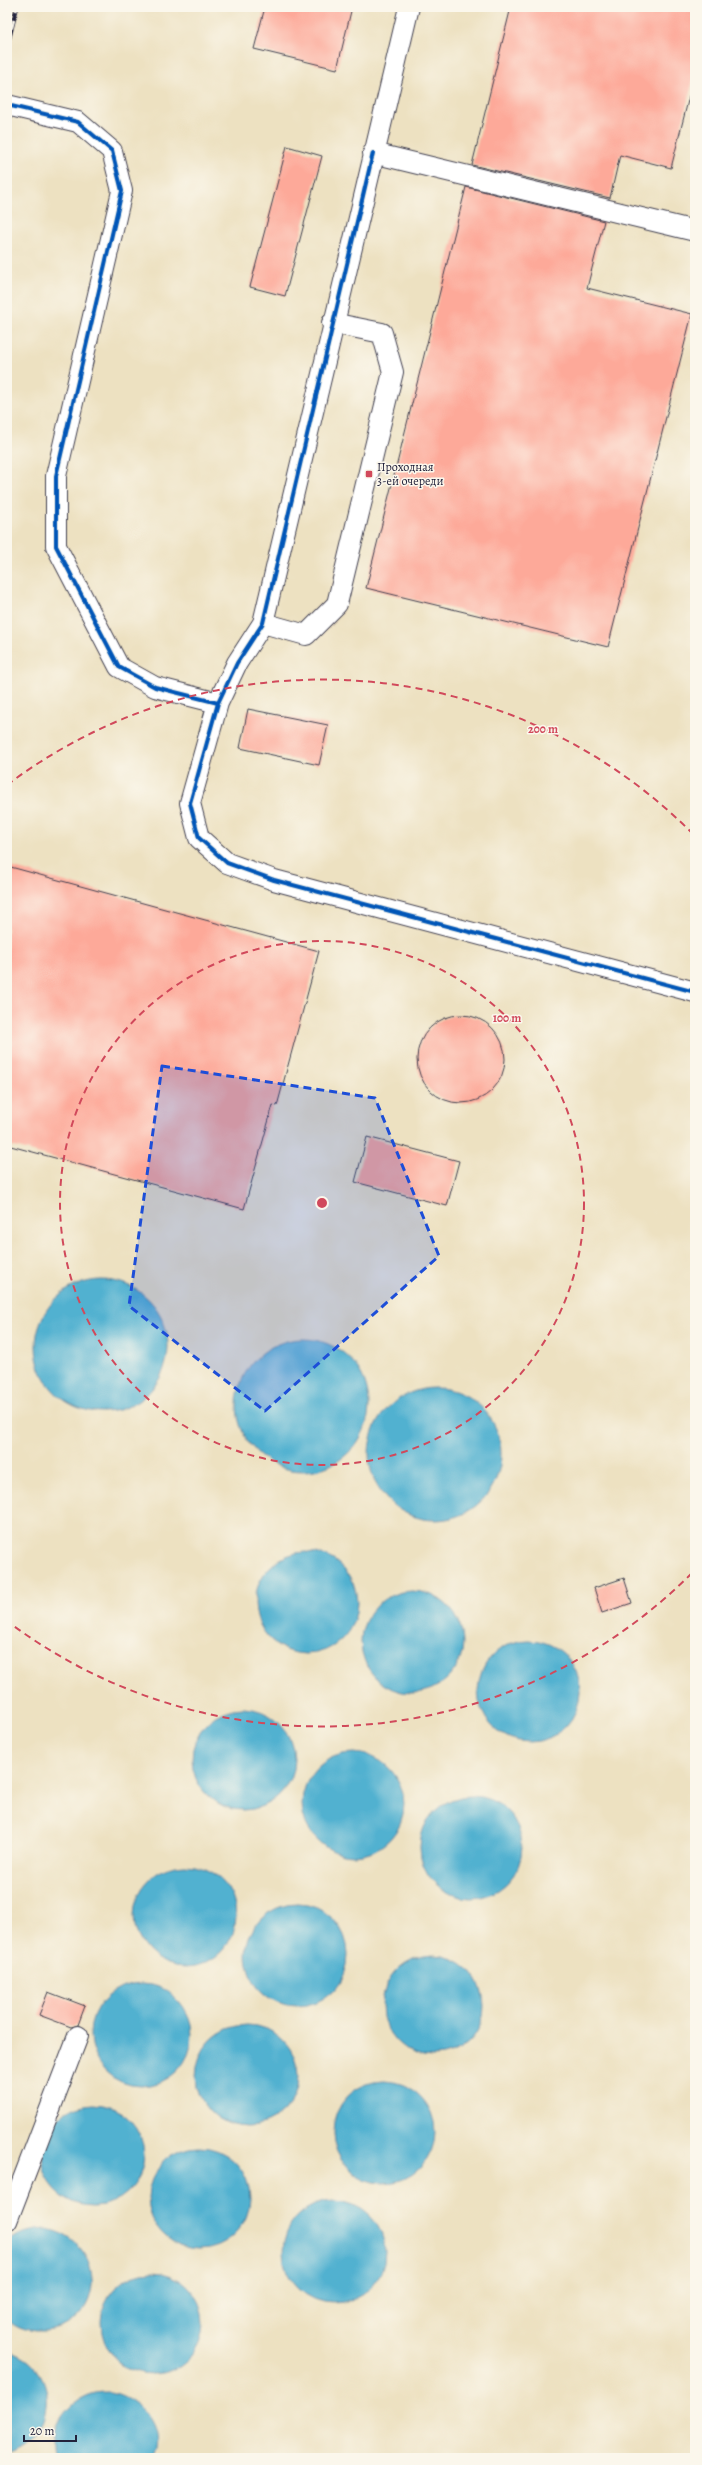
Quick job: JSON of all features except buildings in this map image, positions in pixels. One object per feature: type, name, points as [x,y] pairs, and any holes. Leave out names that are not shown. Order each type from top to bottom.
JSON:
[{"type":"street","points":[[409,7],[332,323],[263,623],[237,663],[218,703],[190,803],[199,838],[227,864],[274,880],[695,992]]},
{"type":"street","points":[[7,106],[78,122],[112,151],[122,191],[56,476],[56,546],[119,667],[155,687],[218,703]]},
{"type":"street","points":[[373,153],[695,231]]},
{"type":"street","points":[[263,623],[306,635],[337,604],[393,372],[382,333],[332,323]]},
{"type":"street","points":[[7,2221],[78,2036]]},
{"type":"highlighted area","points":[[162,1066],[375,1098],[439,1256],[265,1411],[129,1306]]},
{"type":"water","points":[[102,1280],[127,1285],[144,1295],[153,1304],[163,1321],[168,1346],[163,1371],[153,1388],[144,1397],[127,1407],[102,1412],[77,1407],[60,1397],[51,1388],[41,1371],[36,1346],[41,1321],[51,1304],[60,1295],[77,1285]]},
{"type":"water","points":[[303,1339],[328,1344],[345,1354],[354,1363],[364,1380],[369,1405],[364,1430],[354,1447],[345,1456],[328,1466],[303,1471],[278,1466],[261,1456],[252,1447],[242,1430],[237,1405],[242,1380],[252,1363],[261,1354],[278,1344]]},
{"type":"water","points":[[435,1388],[460,1393],[477,1403],[486,1412],[496,1429],[501,1454],[496,1479],[486,1496],[477,1505],[460,1515],[435,1520],[410,1515],[393,1505],[384,1496],[374,1479],[369,1454],[374,1429],[384,1412],[393,1403],[410,1393]]},
{"type":"water","points":[[306,1552],[326,1556],[342,1567],[353,1583],[357,1603],[353,1623],[342,1639],[326,1650],[306,1654],[286,1650],[270,1639],[259,1623],[255,1603],[259,1583],[270,1567],[286,1556]]},
{"type":"water","points":[[412,1591],[432,1595],[448,1606],[459,1622],[463,1642],[459,1662],[448,1678],[432,1689],[412,1693],[392,1689],[376,1678],[365,1662],[361,1642],[365,1622],[376,1606],[392,1595]]},
{"type":"water","points":[[529,1640],[549,1644],[565,1655],[576,1671],[580,1691],[576,1711],[565,1727],[549,1738],[529,1742],[509,1738],[493,1727],[482,1711],[478,1691],[482,1671],[493,1655],[509,1644]]},
{"type":"water","points":[[243,1708],[263,1712],[279,1723],[290,1739],[294,1759],[290,1779],[279,1795],[263,1806],[243,1810],[223,1806],[207,1795],[196,1779],[192,1759],[196,1739],[207,1723],[223,1712]]},
{"type":"water","points":[[353,1753],[373,1757],[389,1768],[400,1784],[404,1804],[400,1824],[389,1840],[373,1851],[353,1855],[333,1851],[317,1840],[306,1824],[302,1804],[306,1784],[317,1768],[333,1757]]},
{"type":"water","points":[[471,1796],[491,1800],[507,1811],[518,1827],[522,1847],[518,1867],[507,1883],[491,1894],[471,1898],[451,1894],[435,1883],[424,1867],[420,1847],[424,1827],[435,1811],[451,1800]]},
{"type":"water","points":[[185,1865],[205,1869],[221,1880],[232,1896],[236,1916],[232,1936],[221,1952],[205,1963],[185,1967],[165,1963],[149,1952],[138,1936],[134,1916],[138,1896],[149,1880],[165,1869]]},
{"type":"water","points":[[297,1904],[317,1908],[333,1919],[344,1935],[348,1955],[344,1975],[333,1991],[317,2002],[297,2006],[277,2002],[261,1991],[250,1975],[246,1955],[250,1935],[261,1919],[277,1908]]},
{"type":"water","points":[[433,1955],[453,1959],[469,1970],[480,1986],[484,2006],[480,2026],[469,2042],[453,2053],[433,2057],[413,2053],[397,2042],[386,2026],[382,2006],[386,1986],[397,1970],[413,1959]]},
{"type":"water","points":[[141,1984],[161,1988],[177,1999],[188,2015],[192,2035],[188,2055],[177,2071],[161,2082],[141,2086],[121,2082],[105,2071],[94,2055],[90,2035],[94,2015],[105,1999],[121,1988]]},
{"type":"water","points":[[247,2025],[267,2029],[283,2040],[294,2056],[298,2076],[294,2096],[283,2112],[267,2123],[247,2127],[227,2123],[211,2112],[200,2096],[196,2076],[200,2056],[211,2040],[227,2029]]},
{"type":"water","points":[[384,2081],[404,2085],[420,2096],[431,2112],[435,2132],[431,2152],[420,2168],[404,2179],[384,2183],[364,2179],[348,2168],[337,2152],[333,2132],[337,2112],[348,2096],[364,2085]]},
{"type":"water","points":[[93,2104],[113,2108],[129,2119],[140,2135],[144,2155],[140,2175],[129,2191],[113,2202],[93,2206],[73,2202],[57,2191],[46,2175],[42,2155],[46,2135],[57,2119],[73,2108]]},
{"type":"water","points":[[199,2147],[219,2151],[235,2162],[246,2178],[250,2198],[246,2218],[235,2234],[219,2245],[199,2249],[179,2245],[163,2234],[152,2218],[148,2198],[152,2178],[163,2162],[179,2151]]},
{"type":"water","points":[[334,2201],[354,2205],[370,2216],[381,2232],[385,2252],[381,2272],[370,2288],[354,2299],[334,2303],[314,2299],[298,2288],[287,2272],[283,2252],[287,2232],[298,2216],[314,2205]]},
{"type":"water","points":[[47,2229],[68,2238],[83,2251],[91,2268],[92,2286],[87,2304],[76,2318],[59,2328],[33,2331],[17,2326],[7,2318],[7,2243],[16,2236],[26,2232]]},
{"type":"water","points":[[152,2272],[172,2276],[188,2287],[199,2303],[203,2323],[199,2343],[188,2359],[172,2370],[152,2374],[132,2370],[116,2359],[105,2343],[101,2323],[105,2303],[116,2287],[132,2276]]},
{"type":"water","points":[[7,2351],[20,2356],[31,2363],[39,2372],[47,2395],[47,2407],[44,2420],[38,2432],[28,2442],[8,2452]]},
{"type":"water","points":[[111,2392],[131,2400],[148,2416],[156,2435],[156,2447],[153,2458],[57,2458],[54,2448],[56,2428],[67,2411],[74,2404],[92,2394]]},
{"type":"railway","points":[[7,46],[17,7]]},
{"type":"cycle path","points":[[7,105],[78,122],[112,151],[122,191],[56,476],[56,546],[119,667],[155,687],[218,703]]},
{"type":"cycle path","points":[[373,153],[263,623],[237,663],[218,703],[190,803],[199,838],[227,863],[274,880],[695,992]]},
{"type":"place","name":"Проходная 3-ей очереди","points":[[369,474]]}]
